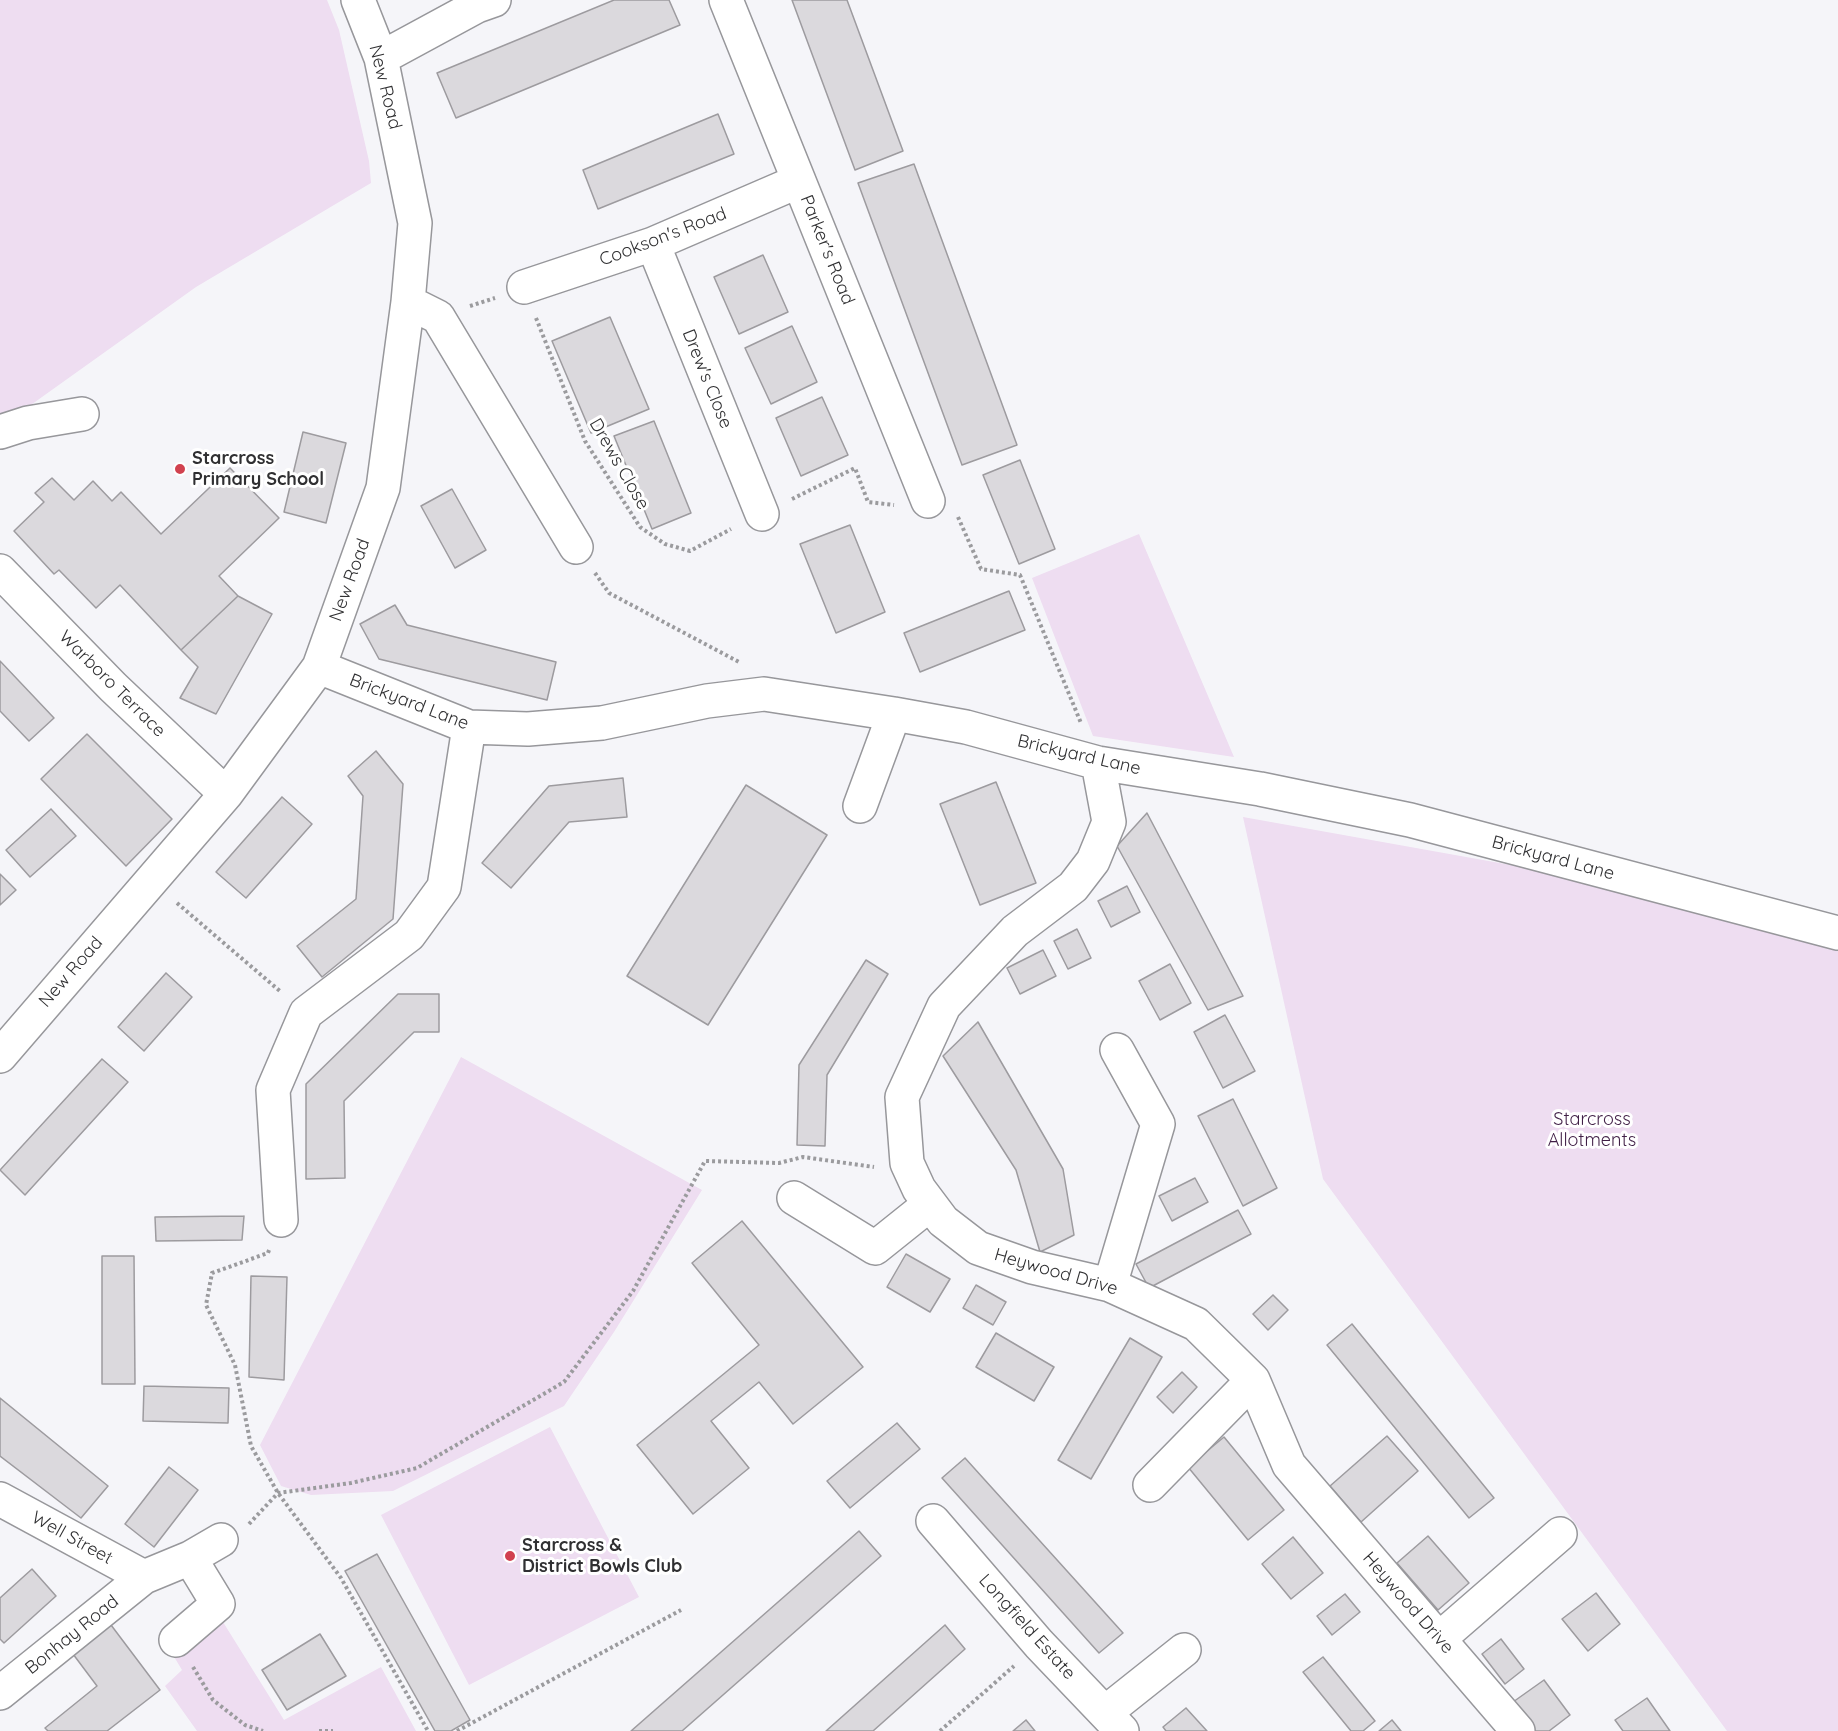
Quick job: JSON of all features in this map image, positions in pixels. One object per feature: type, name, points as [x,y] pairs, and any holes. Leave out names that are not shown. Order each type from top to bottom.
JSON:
[{"type":"street","name":"New Road","points":[[0,1056],[59,984],[226,794],[319,668],[383,488],[408,302],[415,224],[381,58],[358,0]]},
{"type":"street","name":"Parker's Road","points":[[726,0],[799,181],[916,505]]},
{"type":"street","points":[[381,58],[481,2]]},
{"type":"street","name":"Cookson's Road","points":[[524,287],[653,244],[799,181]]},
{"type":"street","name":"Drew's Close","points":[[653,244],[762,513]]},
{"type":"street","points":[[408,302],[438,317],[576,547]]},
{"type":"street","points":[[0,432],[28,423],[82,414]]},
{"type":"street","name":"Warboro Terrace","points":[[0,571],[113,687],[226,794]]},
{"type":"street","name":"Brickyard Lane","points":[[319,668],[468,727],[528,729],[602,723],[707,701],[764,694],[894,714],[966,727],[1098,763],[1260,789],[1410,820],[1838,933]]},
{"type":"street","points":[[860,807],[894,714]]},
{"type":"street","points":[[281,1220],[273,1090],[306,1013],[409,935],[444,887],[468,727]]},
{"type":"street","name":"Heywood Drive","points":[[1098,763],[1109,822],[1093,861],[1073,887],[1015,931],[945,1006],[902,1097],[907,1163],[919,1189],[943,1221],[978,1248],[1032,1267],[1110,1285],[1196,1324],[1253,1380],[1289,1465],[1518,1731]]},
{"type":"street","points":[[1110,1285],[1158,1124],[1117,1050]]},
{"type":"street","points":[[794,1198],[875,1248],[930,1204]]},
{"type":"street","points":[[1150,1485],[1253,1380]]},
{"type":"street","name":"Well Street","points":[[0,1499],[144,1577]]},
{"type":"street","name":"Longfield Estate","points":[[933,1521],[1040,1644],[1114,1721]]},
{"type":"street","points":[[1439,1639],[1560,1534]]},
{"type":"street","name":"Bonhay Road","points":[[0,1693],[144,1577],[190,1558],[221,1539]]},
{"type":"street","points":[[176,1640],[218,1604],[190,1558]]},
{"type":"street","points":[[1114,1721],[1184,1650]]},
{"type":"path","name":"Drews Close","points":[[524,287],[585,441],[640,526],[665,544],[690,551],[855,468],[868,502],[916,505]]},
{"type":"path","points":[[438,317],[524,287]]},
{"type":"path","points":[[916,505],[933,520],[956,512],[981,569],[1020,575],[1098,763]]},
{"type":"path","points":[[576,547],[609,593],[755,670],[764,694]]},
{"type":"path","points":[[151,882],[306,1013]]},
{"type":"path","points":[[221,1539],[252,1521],[278,1493],[351,1483],[417,1468],[564,1382],[633,1291],[705,1161],[779,1163],[802,1157],[879,1168],[907,1163]]},
{"type":"path","points":[[281,1220],[268,1253],[212,1273],[206,1305],[235,1365],[251,1446],[278,1493],[341,1578],[428,1731]]},
{"type":"path","points":[[457,1731],[681,1610]]},
{"type":"path","points":[[176,1640],[213,1700],[245,1725],[263,1731]]},
{"type":"path","points":[[940,1731],[1040,1644]]},
{"type":"path","points":[[319,1731],[333,1731]]},
{"type":"green space","points":[[0,0],[327,0],[339,30],[369,161],[371,183],[196,287],[0,427]]},
{"type":"green space","points":[[1139,534],[1234,757],[1093,736],[1032,578]]},
{"type":"green space","name":"Starcross Allotments","points":[[1243,817],[1628,886],[1838,944],[1838,1731],[1727,1731],[1323,1179]]},
{"type":"green space","points":[[461,1057],[702,1190],[614,1332],[564,1406],[393,1491],[311,1495],[281,1486],[260,1445]]},
{"type":"green space","name":"Starcross & District Bowls Club","points":[[550,1427],[639,1597],[469,1685],[381,1515]]},
{"type":"green space","points":[[223,1622],[284,1720],[381,1667],[416,1731],[197,1731],[165,1686],[182,1670],[173,1655]]},
{"type":"building","points":[[614,0],[669,0],[680,25],[456,118],[437,73]]},
{"type":"building","points":[[792,0],[847,0],[903,151],[855,170]]},
{"type":"building","points":[[718,114],[734,154],[598,209],[583,170]]},
{"type":"building","points":[[914,164],[1017,445],[962,465],[858,183]]},
{"type":"building","points":[[763,255],[788,312],[739,334],[714,277]]},
{"type":"building","points":[[610,317],[649,409],[591,433],[552,341]]},
{"type":"building","points":[[792,326],[817,382],[771,404],[745,348]]},
{"type":"building","points":[[822,397],[848,455],[801,476],[776,418]]},
{"type":"building","points":[[654,421],[691,513],[652,529],[614,436]]},
{"type":"building","points":[[303,432],[346,443],[326,523],[284,512]]},
{"type":"building","points":[[1020,460],[1055,549],[1019,564],[983,475]]},
{"type":"building","points":[[230,468],[279,518],[219,576],[238,596],[181,650],[120,585],[96,608],[59,570],[54,574],[14,531],[44,502],[35,493],[52,478],[74,500],[93,481],[112,501],[121,492],[161,534]]},
{"type":"building","points":[[452,489],[486,550],[455,568],[421,506]]},
{"type":"building","points":[[850,525],[885,612],[836,633],[800,544]]},
{"type":"building","points":[[1009,591],[1025,630],[920,672],[904,633]]},
{"type":"building","points":[[238,596],[272,614],[216,714],[180,698],[198,667],[181,650]]},
{"type":"building","points":[[395,605],[407,625],[556,662],[547,700],[379,659],[360,624]]},
{"type":"building","points":[[0,661],[54,718],[29,741],[0,711]]},
{"type":"building","points":[[87,734],[172,819],[126,866],[41,779]]},
{"type":"building","points":[[376,751],[403,784],[393,919],[322,977],[297,946],[356,899],[363,796],[348,776]]},
{"type":"building","points":[[623,778],[627,817],[569,822],[511,888],[482,863],[549,786]]},
{"type":"building","points":[[996,782],[1036,883],[980,905],[940,804]]},
{"type":"building","points":[[746,785],[827,835],[708,1025],[627,976]]},
{"type":"building","points":[[282,797],[312,824],[246,898],[216,872]]},
{"type":"building","points":[[51,809],[76,836],[30,877],[6,850]]},
{"type":"building","points":[[1147,813],[1243,996],[1208,1010],[1117,846]]},
{"type":"building","points":[[0,874],[16,890],[0,905]]},
{"type":"building","points":[[1127,886],[1140,912],[1111,927],[1098,901]]},
{"type":"building","points":[[1077,929],[1091,958],[1068,969],[1054,941]]},
{"type":"building","points":[[1043,950],[1056,976],[1020,994],[1007,968]]},
{"type":"building","points":[[866,960],[888,974],[827,1075],[825,1146],[797,1145],[799,1065]]},
{"type":"building","points":[[1170,964],[1191,1003],[1160,1020],[1139,981]]},
{"type":"building","points":[[166,973],[192,997],[144,1051],[118,1027]]},
{"type":"building","points":[[398,994],[439,994],[439,1032],[414,1032],[344,1101],[345,1178],[306,1179],[306,1084]]},
{"type":"building","points":[[1225,1015],[1255,1071],[1223,1088],[1194,1032]]},
{"type":"building","points":[[978,1022],[1063,1169],[1074,1235],[1040,1252],[1016,1170],[943,1056]]},
{"type":"building","points":[[102,1059],[128,1082],[25,1195],[0,1170]]},
{"type":"building","points":[[1233,1099],[1277,1188],[1243,1206],[1198,1116]]},
{"type":"building","points":[[1195,1178],[1208,1202],[1172,1221],[1159,1196]]},
{"type":"building","points":[[1238,1210],[1251,1234],[1149,1288],[1136,1264]]},
{"type":"building","points":[[244,1216],[242,1240],[156,1241],[155,1217]]},
{"type":"building","points":[[742,1221],[863,1367],[793,1424],[759,1382],[711,1421],[749,1468],[693,1514],[637,1445],[759,1345],[692,1263]]},
{"type":"building","points":[[906,1254],[950,1279],[930,1312],[887,1287]]},
{"type":"building","points":[[102,1256],[134,1256],[135,1384],[102,1384]]},
{"type":"building","points":[[251,1276],[287,1277],[284,1380],[249,1377]]},
{"type":"building","points":[[976,1285],[1006,1302],[993,1325],[963,1308]]},
{"type":"building","points":[[1273,1295],[1288,1310],[1268,1330],[1253,1314]]},
{"type":"building","points":[[1352,1324],[1494,1498],[1469,1518],[1327,1345]]},
{"type":"building","points":[[996,1333],[1054,1367],[1034,1401],[976,1367]]},
{"type":"building","points":[[1130,1338],[1162,1357],[1091,1479],[1058,1460]]},
{"type":"building","points":[[1182,1372],[1197,1387],[1173,1413],[1157,1397]]},
{"type":"building","points":[[144,1386],[229,1388],[228,1423],[143,1421]]},
{"type":"building","points":[[0,1398],[108,1486],[81,1518],[0,1456]]},
{"type":"building","points":[[897,1423],[920,1449],[850,1508],[827,1481]]},
{"type":"building","points":[[1387,1436],[1418,1471],[1361,1522],[1330,1486]]},
{"type":"building","points":[[1224,1437],[1284,1510],[1248,1540],[1188,1467]]},
{"type":"building","points":[[965,1458],[1123,1633],[1099,1653],[942,1478]]},
{"type":"building","points":[[169,1467],[198,1490],[154,1547],[125,1524]]},
{"type":"building","points":[[859,1531],[881,1556],[682,1731],[631,1731]]},
{"type":"building","points":[[1428,1536],[1469,1583],[1438,1610],[1397,1563]]},
{"type":"building","points":[[1293,1537],[1323,1573],[1291,1599],[1262,1564]]},
{"type":"building","points":[[377,1554],[470,1720],[451,1731],[435,1731],[345,1571]]},
{"type":"building","points":[[32,1569],[56,1596],[4,1643],[0,1639],[0,1598]]},
{"type":"building","points":[[1596,1593],[1620,1624],[1588,1651],[1562,1619]]},
{"type":"building","points":[[1345,1594],[1360,1612],[1332,1635],[1317,1616]]},
{"type":"building","points":[[108,1621],[160,1690],[107,1731],[48,1731],[45,1728],[97,1686],[70,1650]]},
{"type":"building","points":[[945,1625],[965,1649],[873,1731],[826,1731]]},
{"type":"building","points":[[320,1634],[346,1676],[287,1710],[262,1670]]},
{"type":"building","points":[[1501,1639],[1524,1669],[1505,1684],[1482,1654]]},
{"type":"building","points":[[1323,1657],[1375,1721],[1363,1731],[1351,1731],[1303,1672]]},
{"type":"building","points":[[1544,1680],[1570,1715],[1549,1731],[1534,1731],[1513,1702]]},
{"type":"building","points":[[1647,1698],[1670,1731],[1623,1731],[1615,1720]]},
{"type":"building","points":[[1186,1708],[1207,1731],[1166,1731],[1163,1727]]},
{"type":"building","points":[[1026,1720],[1035,1731],[1013,1731]]},
{"type":"building","points":[[1392,1720],[1401,1731],[1379,1731]]},
{"type":"place","name":"Starcross Primary School","points":[[180,469]]},
{"type":"place","name":"Starcross & District Bowls Club","points":[[510,1556]]}]
